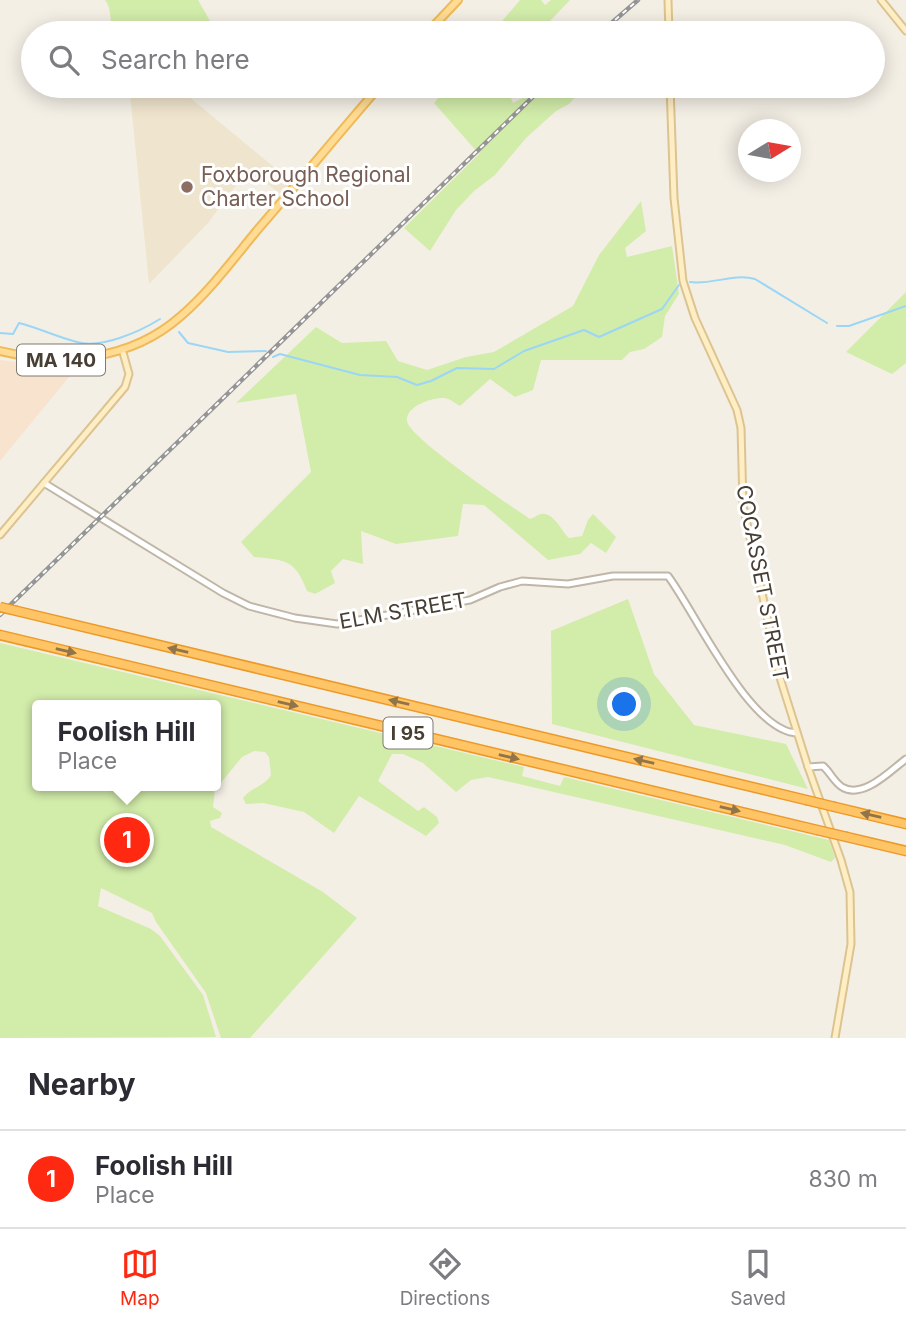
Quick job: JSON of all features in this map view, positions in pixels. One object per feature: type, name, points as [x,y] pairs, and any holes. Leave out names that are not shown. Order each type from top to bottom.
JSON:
[{"type":"highway","name":"I 95","points":[[0,607],[906,824]]},
{"type":"highway","name":"I 95","points":[[0,635],[906,851]]},
{"type":"main road","points":[[438,21],[458,0]]},
{"type":"main road","points":[[668,0],[668,21]]},
{"type":"main road","points":[[881,0],[906,31]]},
{"type":"main road","name":"MA 140","points":[[0,351],[64,360],[97,356],[122,349],[163,329],[197,300],[370,98]]},
{"type":"main road","name":"COCASSET STREET","points":[[670,98],[674,198],[683,281],[695,318],[740,419],[743,505],[780,681],[844,866],[851,900],[851,948],[835,1038]]},
{"type":"main road","points":[[0,534],[126,385],[129,372],[122,349]]},
{"type":"street","name":"ELM STREET","points":[[44,483],[223,593],[249,606],[314,622],[353,622],[470,600],[522,581],[568,584],[613,576],[668,576],[753,706],[781,730],[797,733]]},
{"type":"street","points":[[808,766],[823,766],[843,787],[858,790],[867,787],[906,759]]},
{"type":"shaded area","name":"Foxborough Regional Charter School","points":[[130,98],[190,98],[292,182],[282,195],[258,177],[240,180],[208,223],[149,284]]},
{"type":"shaded area","points":[[0,360],[47,366],[78,366],[0,461]]},
{"type":"green space","points":[[105,0],[198,0],[210,21],[111,21]]},
{"type":"green space","points":[[520,0],[541,0],[545,5],[551,0],[570,0],[550,21],[502,21]]},
{"type":"green space","points":[[438,98],[511,98],[513,103],[523,98],[574,98],[526,138],[495,175],[474,191],[456,210],[430,251],[404,228],[479,154],[434,103]]},
{"type":"green space","points":[[641,201],[646,231],[625,248],[627,257],[672,246],[679,294],[665,316],[662,337],[644,349],[630,352],[622,360],[541,360],[533,390],[515,397],[490,379],[460,406],[445,398],[434,399],[410,411],[407,421],[441,456],[530,519],[546,514],[569,538],[582,536],[593,514],[616,537],[606,553],[591,543],[580,554],[548,560],[484,505],[463,504],[458,536],[396,544],[361,531],[363,564],[343,559],[331,571],[335,583],[315,594],[307,591],[303,580],[288,563],[254,557],[241,542],[311,472],[296,394],[236,403],[316,327],[342,343],[386,341],[398,361],[427,370],[466,357],[494,352],[573,306],[599,255]]},
{"type":"green space","points":[[906,292],[906,363],[892,374],[846,352]]},
{"type":"green space","points":[[628,599],[654,674],[694,725],[786,744],[808,789],[552,724],[551,631]]},
{"type":"green space","points":[[0,643],[524,767],[522,776],[560,786],[564,777],[829,840],[835,858],[831,862],[785,845],[488,777],[471,780],[456,792],[423,763],[403,754],[392,754],[378,781],[418,811],[424,807],[437,817],[439,823],[426,836],[359,796],[334,833],[304,812],[263,803],[246,804],[243,798],[271,775],[269,757],[265,752],[254,751],[242,757],[221,783],[221,700],[32,700],[32,791],[215,791],[213,807],[222,813],[220,818],[210,821],[211,827],[323,892],[357,918],[250,1038],[221,1038],[206,993],[152,913],[101,888],[98,906],[151,929],[160,936],[203,995],[216,1037],[0,1038]]},
{"type":"waterway","points":[[690,282],[739,277],[755,279],[827,323]]},
{"type":"waterway","points":[[273,357],[280,354],[360,375],[397,377],[417,385],[457,368],[494,369],[524,351],[584,330],[599,337],[662,309],[679,285]]},
{"type":"waterway","points":[[837,326],[849,326],[906,306]]},
{"type":"waterway","points":[[0,333],[13,334],[19,323],[87,344],[131,334],[160,319]]},
{"type":"waterway","points":[[179,332],[188,343],[228,352],[266,351]]},
{"type":"railway","points":[[614,21],[638,0]]},
{"type":"railway","points":[[0,615],[532,98]]},
{"type":"place","name":"Foxborough Regional Charter School","points":[[187,187]]},
{"type":"place","name":"Foolish Hill","points":[[127,840]]}]
